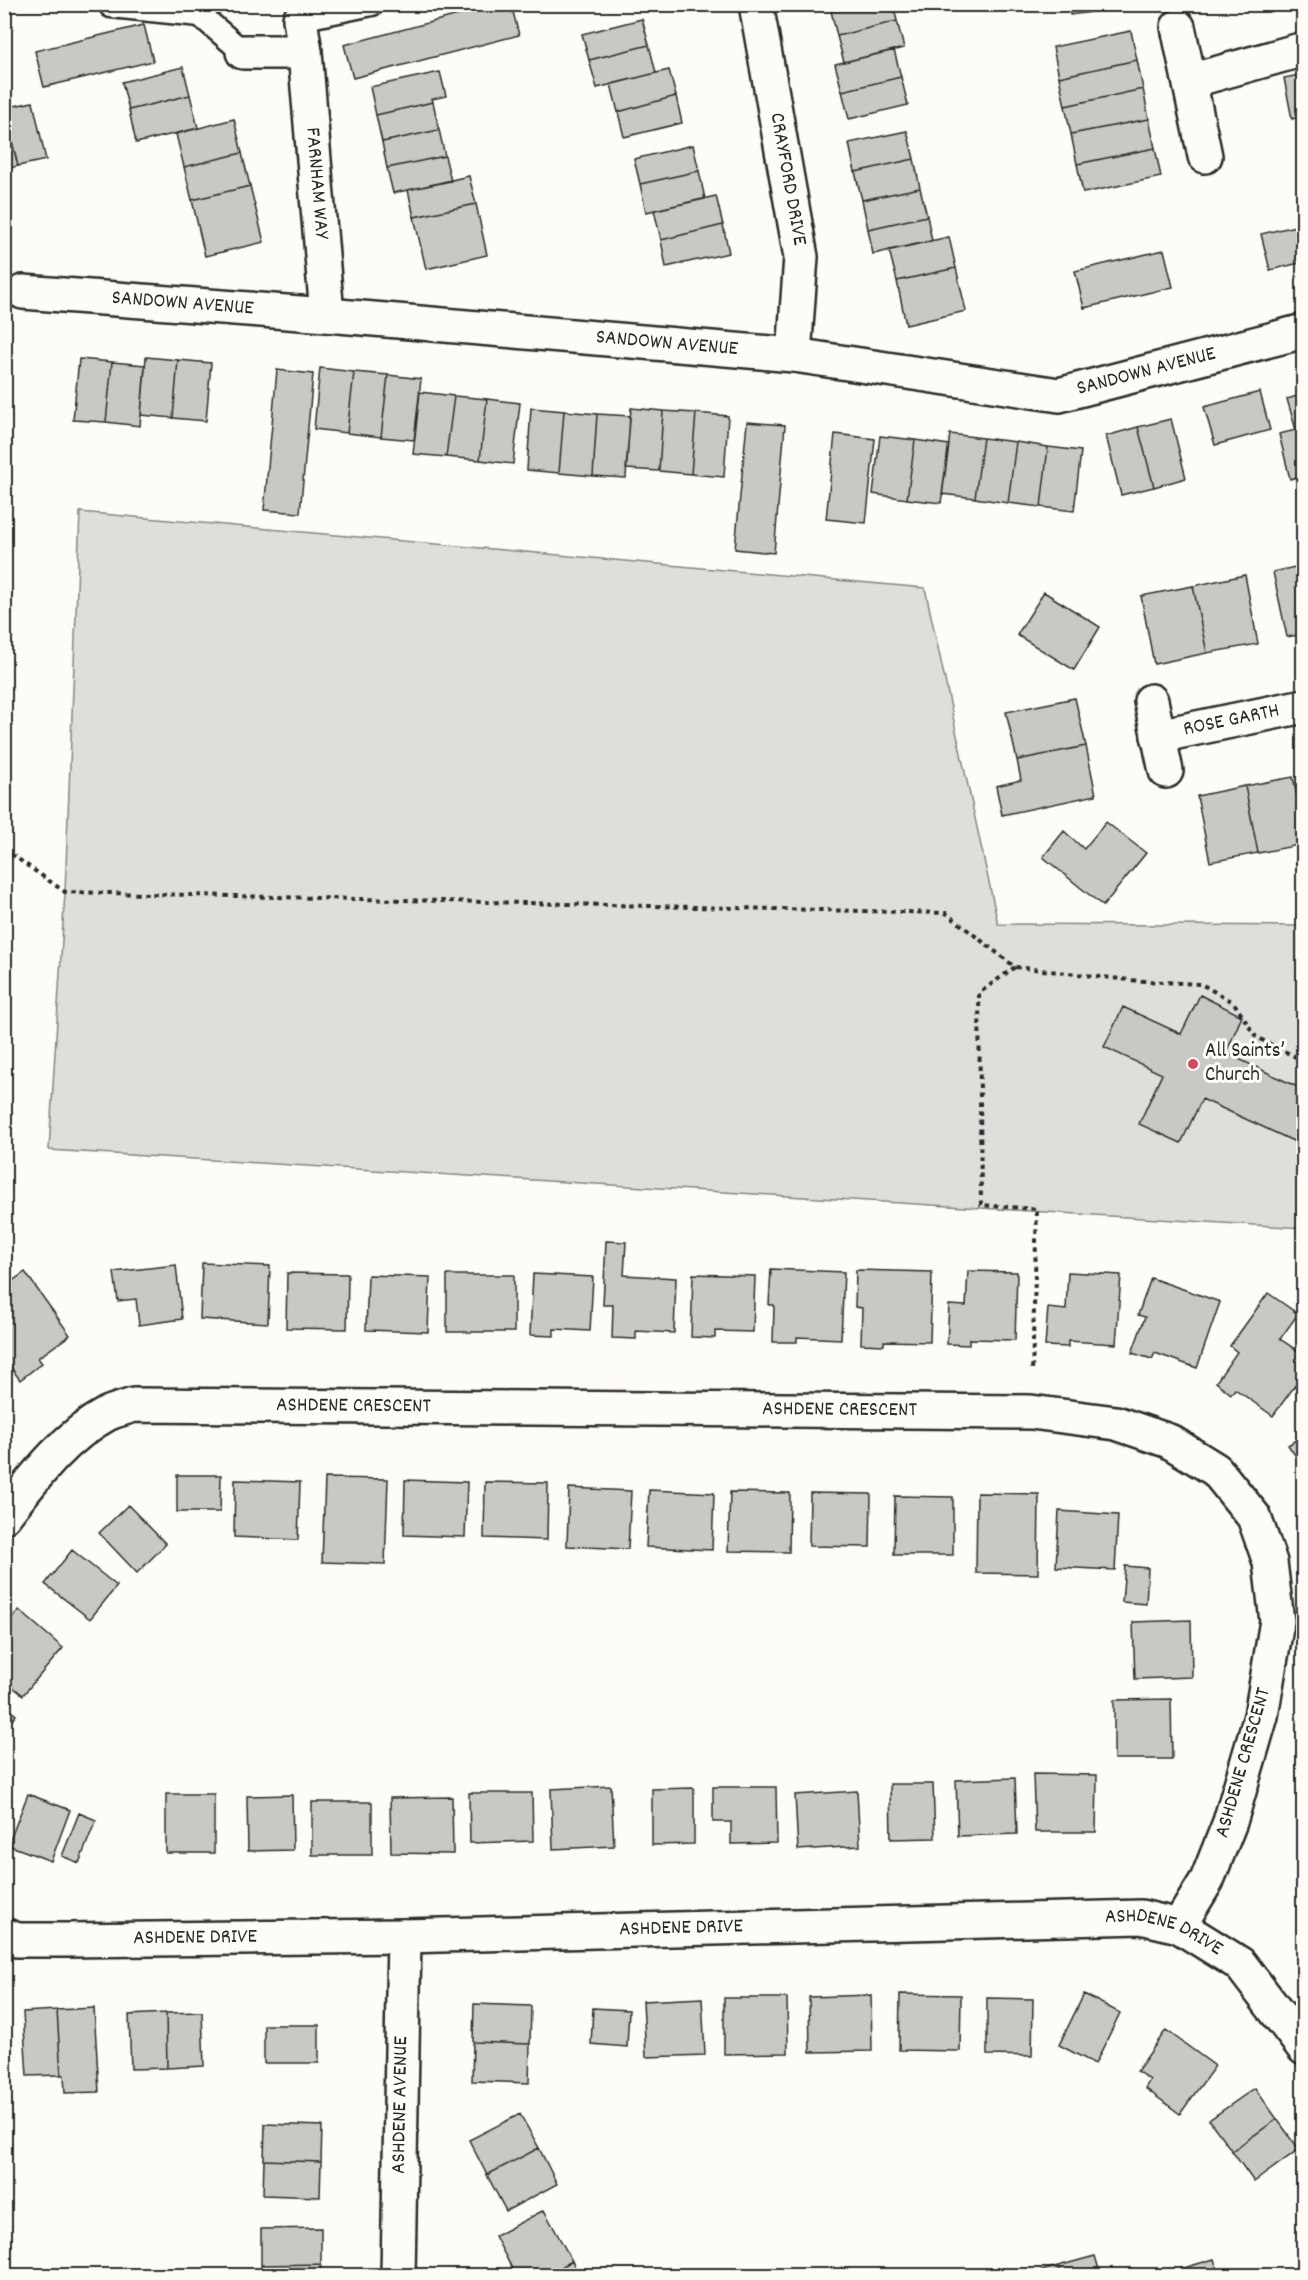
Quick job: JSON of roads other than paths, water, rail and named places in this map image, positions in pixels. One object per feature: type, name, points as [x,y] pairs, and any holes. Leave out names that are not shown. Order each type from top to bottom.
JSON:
[{"type":"street","name":"CRAYFORD DRIVE","points":[[756,4],[801,257],[794,355]]},
{"type":"street","name":"FARNHAM WAY","points":[[300,18],[305,52],[327,315]]},
{"type":"street","points":[[1178,27],[1205,156]]},
{"type":"street","points":[[1190,81],[1304,49]]},
{"type":"street","points":[[243,52],[305,52]]},
{"type":"street","name":"SANDOWN AVENUE","points":[[23,291],[794,355],[1059,395],[1304,331]]},
{"type":"street","name":"ROSE GARTH","points":[[1150,701],[1166,771]]},
{"type":"street","name":"ROSE GARTH","points":[[1158,736],[1304,706]]},
{"type":"street","name":"ASHDENE CRESCENT","points":[[4,1516],[41,1470],[77,1434],[108,1414],[134,1405],[1031,1412],[1116,1423],[1169,1441],[1216,1470],[1254,1517],[1270,1562],[1277,1621],[1261,1716],[1226,1832],[1207,1881],[1179,1926]]},
{"type":"street","name":"ASHDENE DRIVE","points":[[4,1935],[17,1940],[404,1936],[1141,1917],[1179,1926],[1240,1964],[1304,2048]]},
{"type":"street","name":"ASHDENE AVENUE","points":[[398,2276],[404,1936]]},
{"type":"lane","points":[[300,18],[372,4]]},
{"type":"lane","points":[[111,6],[200,15],[243,52]]},
{"type":"place","name":"All Saints’ Church","points":[[1193,1064]]}]
